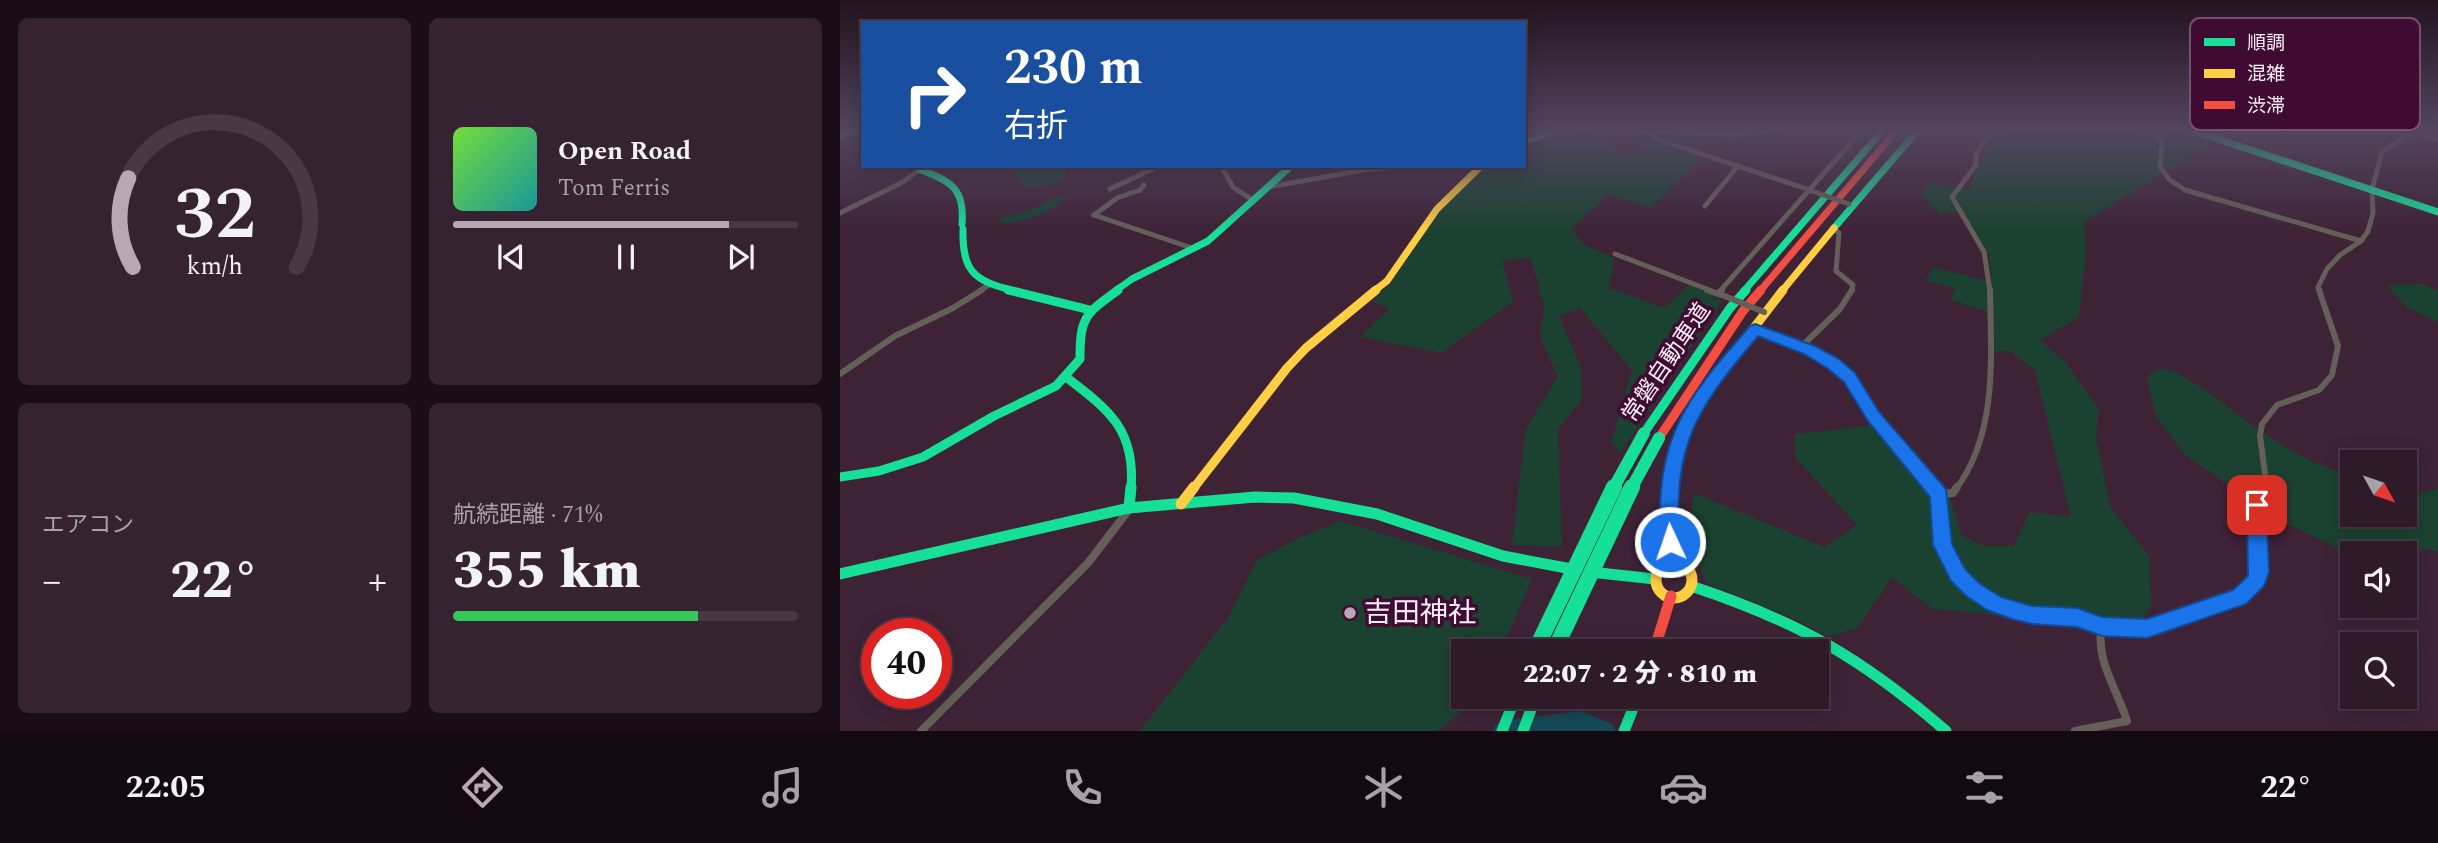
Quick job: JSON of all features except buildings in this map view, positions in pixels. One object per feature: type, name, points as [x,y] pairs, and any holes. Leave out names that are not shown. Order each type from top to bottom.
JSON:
[{"type":"main road","name":"常磐自動車道","points":[[1541,639],[1604,506],[1644,433],[1730,308],[1800,223],[1853,164]]},
{"type":"main road","name":"常磐自動車道","points":[[1560,639],[1613,523],[1659,439],[1743,311],[1868,164]]},
{"type":"main road","points":[[1672,563],[1668,496],[1676,446],[1695,406],[1793,277],[1888,164]]},
{"type":"main road","points":[[2296,164],[2438,212]]},
{"type":"main road","points":[[923,168],[949,181],[964,198],[964,267],[974,278],[989,285],[1090,310]]},
{"type":"main road","points":[[840,477],[879,471],[923,457],[994,416],[1056,386],[1080,359],[1080,331],[1090,310],[1132,279],[1195,249],[1216,234],[1290,168]]},
{"type":"main road","points":[[1181,504],[1287,369],[1306,348],[1387,281],[1437,209],[1479,168]]},
{"type":"main road","points":[[1066,377],[1117,418],[1130,440],[1134,449],[1135,468],[1129,508]]},
{"type":"main road","points":[[840,574],[1129,508],[1255,497],[1294,498],[1377,514],[1503,556],[1605,574],[1655,579]]},
{"type":"main road","points":[[1672,563],[1682,565],[1690,572],[1691,586],[1685,593],[1671,596],[1657,588],[1655,579],[1658,570],[1672,563]]},
{"type":"main road","points":[[1691,586],[1788,620],[1841,648],[1898,689],[1946,731]]},
{"type":"main road","points":[[1658,639],[1671,596]]},
{"type":"main road","points":[[1503,731],[1511,709]]},
{"type":"main road","points":[[1523,731],[1531,709]]},
{"type":"main road","points":[[1624,731],[1633,709]]},
{"type":"street","points":[[1732,164],[1852,206]]},
{"type":"street","points":[[1720,294],[1833,164]]},
{"type":"street","points":[[1939,494],[1953,493],[1970,469],[1986,423],[1991,384],[1990,291],[1985,254],[1958,214],[1952,197],[1976,164]]},
{"type":"street","points":[[2158,164],[2167,179],[2185,190],[2361,241]]},
{"type":"street","points":[[1755,329],[1810,350],[1833,363],[1850,378],[1874,416],[1939,494],[1943,545],[1958,575],[1972,589],[1994,603],[2032,615],[2077,617],[2102,626],[2147,628],[2239,597],[2257,580],[2259,572],[2255,519],[2265,473],[2260,436],[2262,424],[2277,405],[2319,390],[2332,375],[2337,346],[2318,287],[2333,262],[2361,241],[2371,225],[2372,189],[2379,164]]},
{"type":"street","points":[[1705,206],[1738,166]]},
{"type":"street","points":[[840,213],[923,168]]},
{"type":"street","points":[[1110,189],[1155,168]]},
{"type":"street","points":[[1222,168],[1226,180],[1241,195],[1254,201]]},
{"type":"street","points":[[1269,187],[1385,168]]},
{"type":"street","points":[[1144,185],[1140,190],[1117,198],[1094,215],[1195,249]]},
{"type":"street","points":[[1810,350],[1806,342],[1846,303],[1853,285],[1836,271],[1839,233],[1835,230]]},
{"type":"street","points":[[1615,254],[1765,313]]},
{"type":"street","points":[[840,374],[895,336],[953,308],[989,285]]},
{"type":"street","points":[[921,731],[1088,563],[1129,508]]},
{"type":"street","points":[[2075,731],[2127,721],[2099,639],[2102,626]]},
{"type":"green space","points":[[1526,164],[1695,164],[1651,208],[1608,194],[1571,229],[1585,245],[1614,258],[1609,288],[1665,308],[1690,284],[1722,301],[1620,453],[1611,443],[1632,370],[1580,308],[1559,316],[1581,368],[1582,400],[1558,428],[1562,547],[1512,545],[1526,428],[1558,377],[1540,336],[1544,306],[1531,258],[1502,261],[1513,302],[1441,353],[1360,337],[1389,309],[1373,301],[1392,281],[1441,210],[1482,168],[1526,168]]},
{"type":"green space","points":[[2177,164],[2084,222],[2086,256],[2079,317],[2040,340],[2066,363],[2099,409],[2096,436],[2110,507],[2149,556],[2151,606],[2137,627],[1933,609],[1892,577],[1857,628],[1830,637],[1790,617],[1707,583],[1692,540],[1694,493],[1824,547],[1857,525],[1795,457],[1795,434],[1876,425],[1916,469],[1933,493],[1950,497],[1962,536],[1985,546],[2014,546],[2030,512],[2071,517],[2035,370],[2010,351],[1994,351],[1994,323],[1984,311],[1951,300],[1955,288],[1926,281],[1933,267],[1992,282],[1989,254],[1960,211],[1941,214],[1921,193],[1931,182],[1969,190],[1978,165]]},
{"type":"green space","points":[[1010,168],[1067,168],[1064,179],[1045,186],[1024,186]]},
{"type":"green space","points":[[1067,196],[1055,207],[1032,217],[1008,224],[997,219],[1028,211],[1054,198]]},
{"type":"green space","points":[[2424,284],[2438,291],[2438,322],[2406,307],[2387,285]]},
{"type":"green space","points":[[2163,368],[2177,373],[2204,389],[2257,429],[2306,459],[2340,472],[2340,527],[2417,527],[2417,493],[2438,489],[2438,551],[2417,549],[2417,541],[2340,541],[2340,547],[2282,522],[2184,454],[2156,416],[2147,379],[2150,374]]},
{"type":"green space","points":[[1340,521],[1532,579],[1506,639],[1451,639],[1451,709],[1466,709],[1437,731],[1140,731],[1228,618],[1257,560]]},
{"type":"waterway","points":[[1503,731],[1581,721],[1605,731]]},
{"type":"traffic: fast","points":[[1644,433],[1730,308],[1854,164]]},
{"type":"traffic: fast","points":[[1834,228],[1889,164]]},
{"type":"traffic: fast","points":[[2294,164],[2438,212]]},
{"type":"traffic: fast","points":[[840,477],[879,471],[923,457],[994,416],[1056,386],[1080,359],[1080,331],[1090,310],[1132,279],[1208,241],[1289,168]]},
{"type":"traffic: fast","points":[[921,170],[949,182],[960,194],[962,224]]},
{"type":"traffic: fast","points":[[963,229],[966,262],[980,280],[989,285],[1090,310]]},
{"type":"traffic: fast","points":[[1066,377],[1102,406],[1123,430],[1131,461],[1129,508]]},
{"type":"traffic: fast","points":[[1541,639],[1604,506],[1644,433]]},
{"type":"traffic: fast","points":[[1560,639],[1619,511],[1659,438]]},
{"type":"traffic: fast","points":[[840,574],[1129,508],[1255,497],[1294,498],[1377,514],[1503,556],[1577,570]]},
{"type":"traffic: fast","points":[[1590,572],[1655,579]]},
{"type":"traffic: fast","points":[[1691,586],[1765,612],[1827,642],[1886,681],[1946,731]]},
{"type":"traffic: fast","points":[[1502,731],[1511,709]]},
{"type":"traffic: fast","points":[[1523,731],[1531,709]]},
{"type":"traffic: fast","points":[[1624,731],[1633,709]]},
{"type":"traffic: slow","points":[[1181,504],[1287,368],[1306,348],[1387,281],[1437,209],[1479,168]]},
{"type":"traffic: slow","points":[[1672,563],[1668,496],[1676,446],[1694,406],[1834,228]]},
{"type":"traffic: slow","points":[[1674,562],[1687,567],[1692,580],[1687,593],[1674,598],[1661,593],[1656,580],[1661,567],[1674,562]]},
{"type":"traffic: jam","points":[[1659,438],[1743,311],[1868,164]]},
{"type":"traffic: jam","points":[[1658,639],[1671,596]]},
{"type":"place","name":"吉田神社","points":[[1350,613]]},
{"type":"route","points":[[1670,542],[1668,496],[1676,446],[1695,406],[1718,373],[1755,329],[1810,350],[1833,363],[1850,378],[1878,422],[1920,469],[1925,481],[1939,494],[1943,545],[1958,575],[1972,589],[1994,603],[2012,610],[2032,615],[2077,617],[2102,626],[2147,628],[2239,597],[2246,594],[2257,580],[2259,572],[2255,519],[2257,505]]}]
